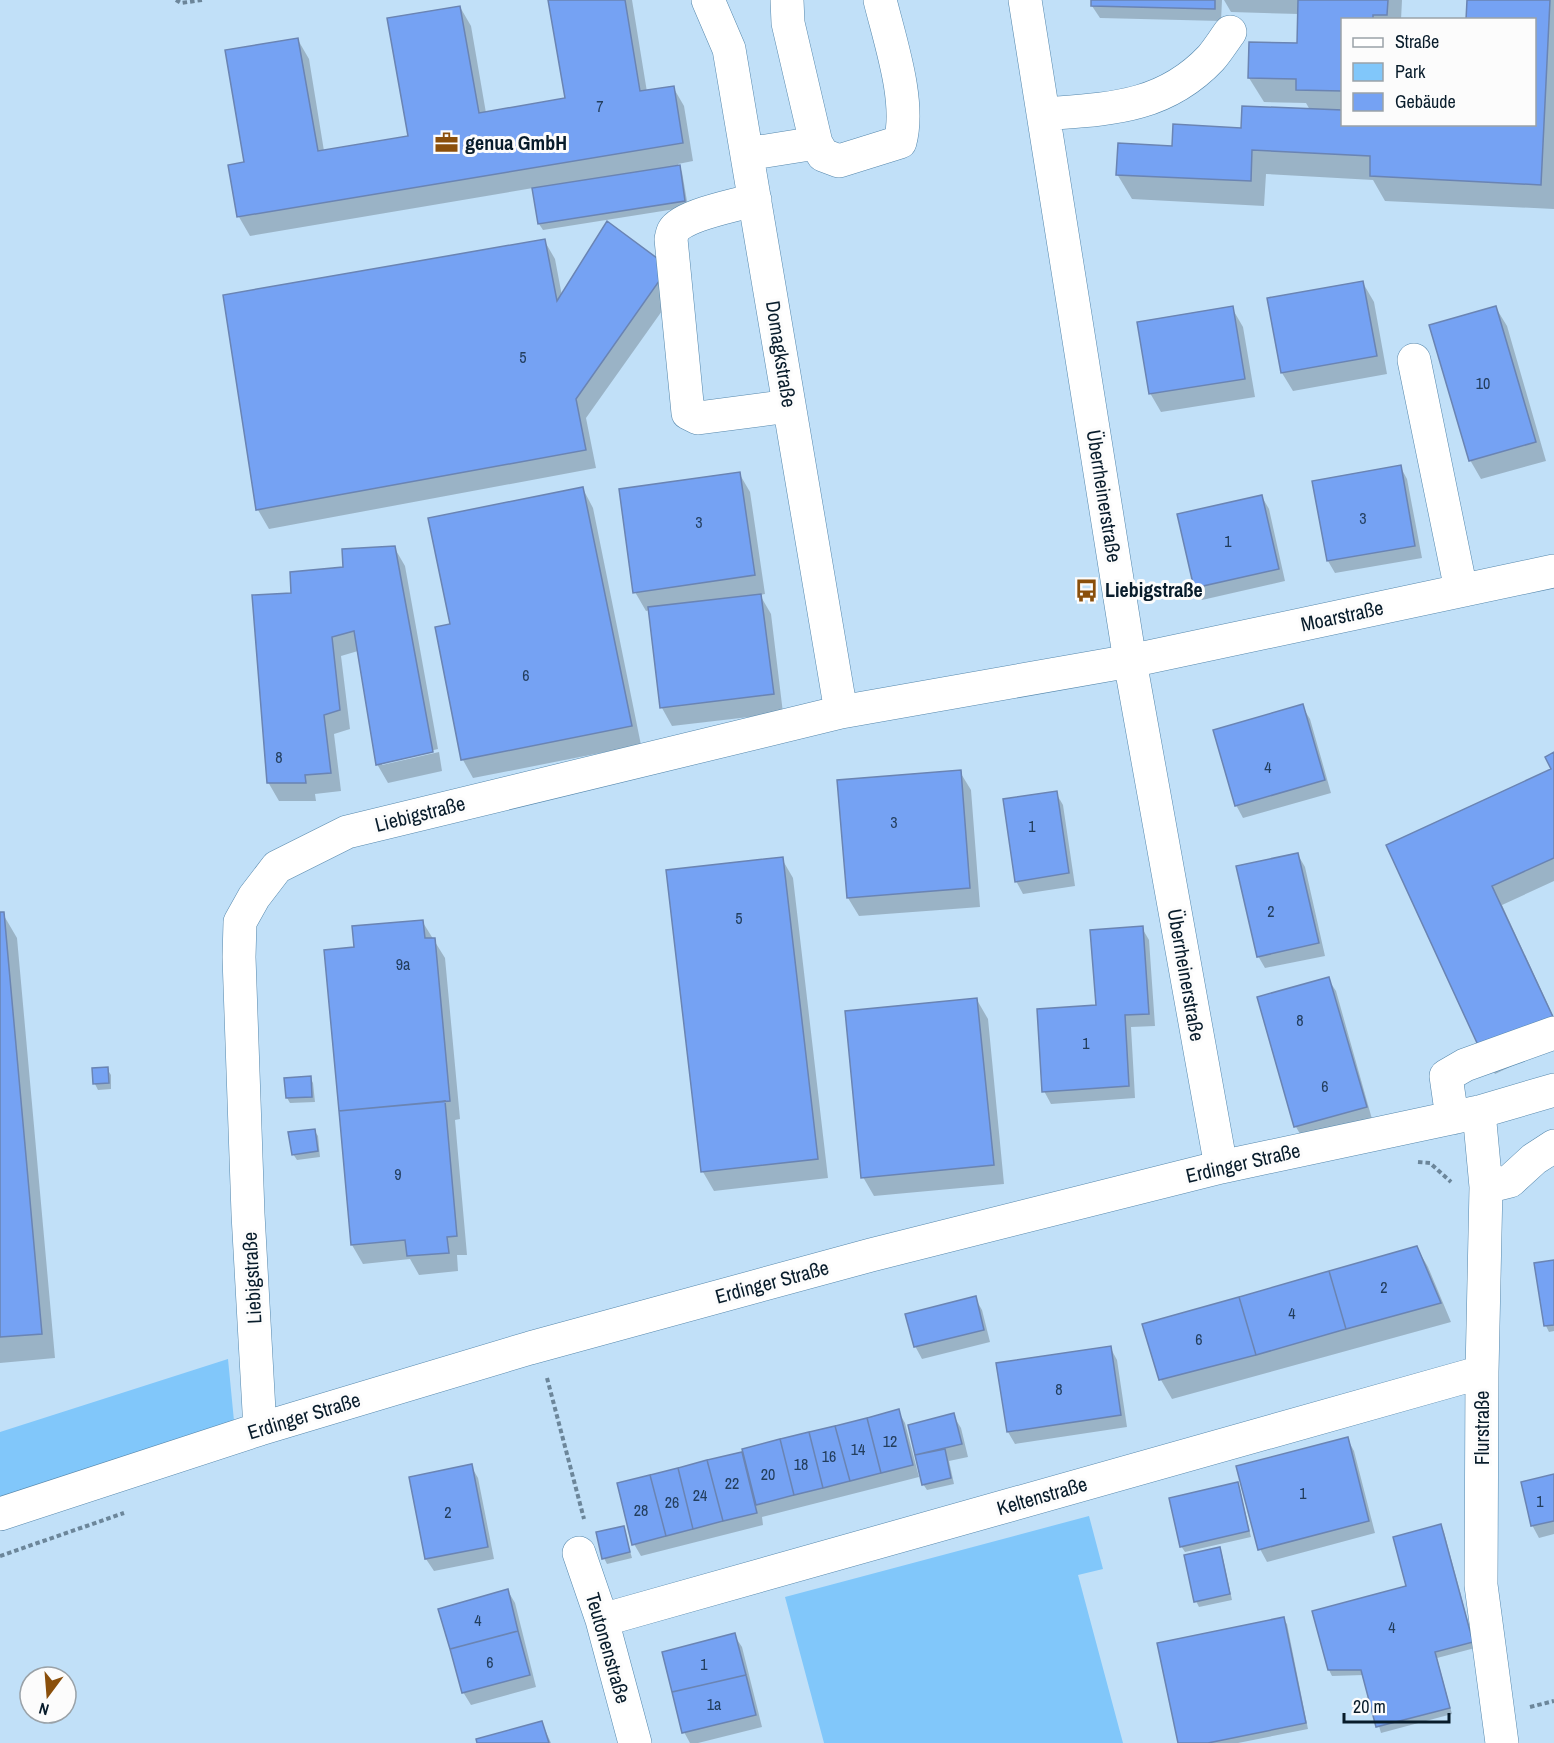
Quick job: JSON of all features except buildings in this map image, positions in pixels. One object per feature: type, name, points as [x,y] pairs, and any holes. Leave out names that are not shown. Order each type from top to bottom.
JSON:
[{"type":"street","name":"Domagkstraße","points":[[708,0],[729,49],[841,712]]},
{"type":"street","points":[[787,0],[788,23],[816,143],[823,155],[839,161],[900,142],[903,129],[903,100],[880,0]]},
{"type":"street","name":"Überrheinerstraße","points":[[1025,0],[1130,661],[1221,1167]]},
{"type":"street","points":[[1043,114],[1119,108],[1152,98],[1186,79],[1211,58],[1230,32]]},
{"type":"street","points":[[747,154],[816,143]]},
{"type":"street","points":[[755,200],[718,209],[682,222],[674,228],[671,239],[688,413],[698,418],[789,406]]},
{"type":"street","points":[[1414,360],[1461,590]]},
{"type":"street","name":"Moarstraße","points":[[1130,661],[1554,571]]},
{"type":"street","name":"Liebigstraße","points":[[260,1429],[248,1214],[239,957],[240,922],[254,897],[277,867],[347,832],[841,712],[1130,661]]},
{"type":"street","name":"Flurstraße","points":[[1502,1743],[1481,1585],[1486,1187],[1465,1115],[1446,1076],[1465,1065],[1554,1033]]},
{"type":"street","name":"Erdinger Straße","points":[[0,1514],[260,1429],[530,1348],[870,1255],[1221,1167],[1465,1115],[1554,1090]]},
{"type":"street","points":[[1486,1187],[1510,1182],[1534,1159],[1554,1146]]},
{"type":"street","name":"Keltenstraße","points":[[602,1620],[1482,1372]]},
{"type":"street","name":"Teutonenstraße","points":[[579,1553],[602,1620],[635,1743]]},
{"type":"path","points":[[176,0],[181,3],[202,0]]},
{"type":"path","points":[[1410,1162],[1430,1163],[1461,1192],[1486,1187]]},
{"type":"path","points":[[546,1371],[586,1527],[579,1553]]},
{"type":"path","points":[[0,1556],[126,1512]]},
{"type":"green space","points":[[228,1359],[234,1421],[0,1501],[0,1432]]},
{"type":"green space","points":[[1089,1516],[1103,1569],[1078,1575],[1123,1743],[824,1743],[785,1597]]},
{"type":"place","name":"genua GmbH","points":[[447,143]]},
{"type":"place","name":"Liebigstraße","points":[[1087,590]]}]
